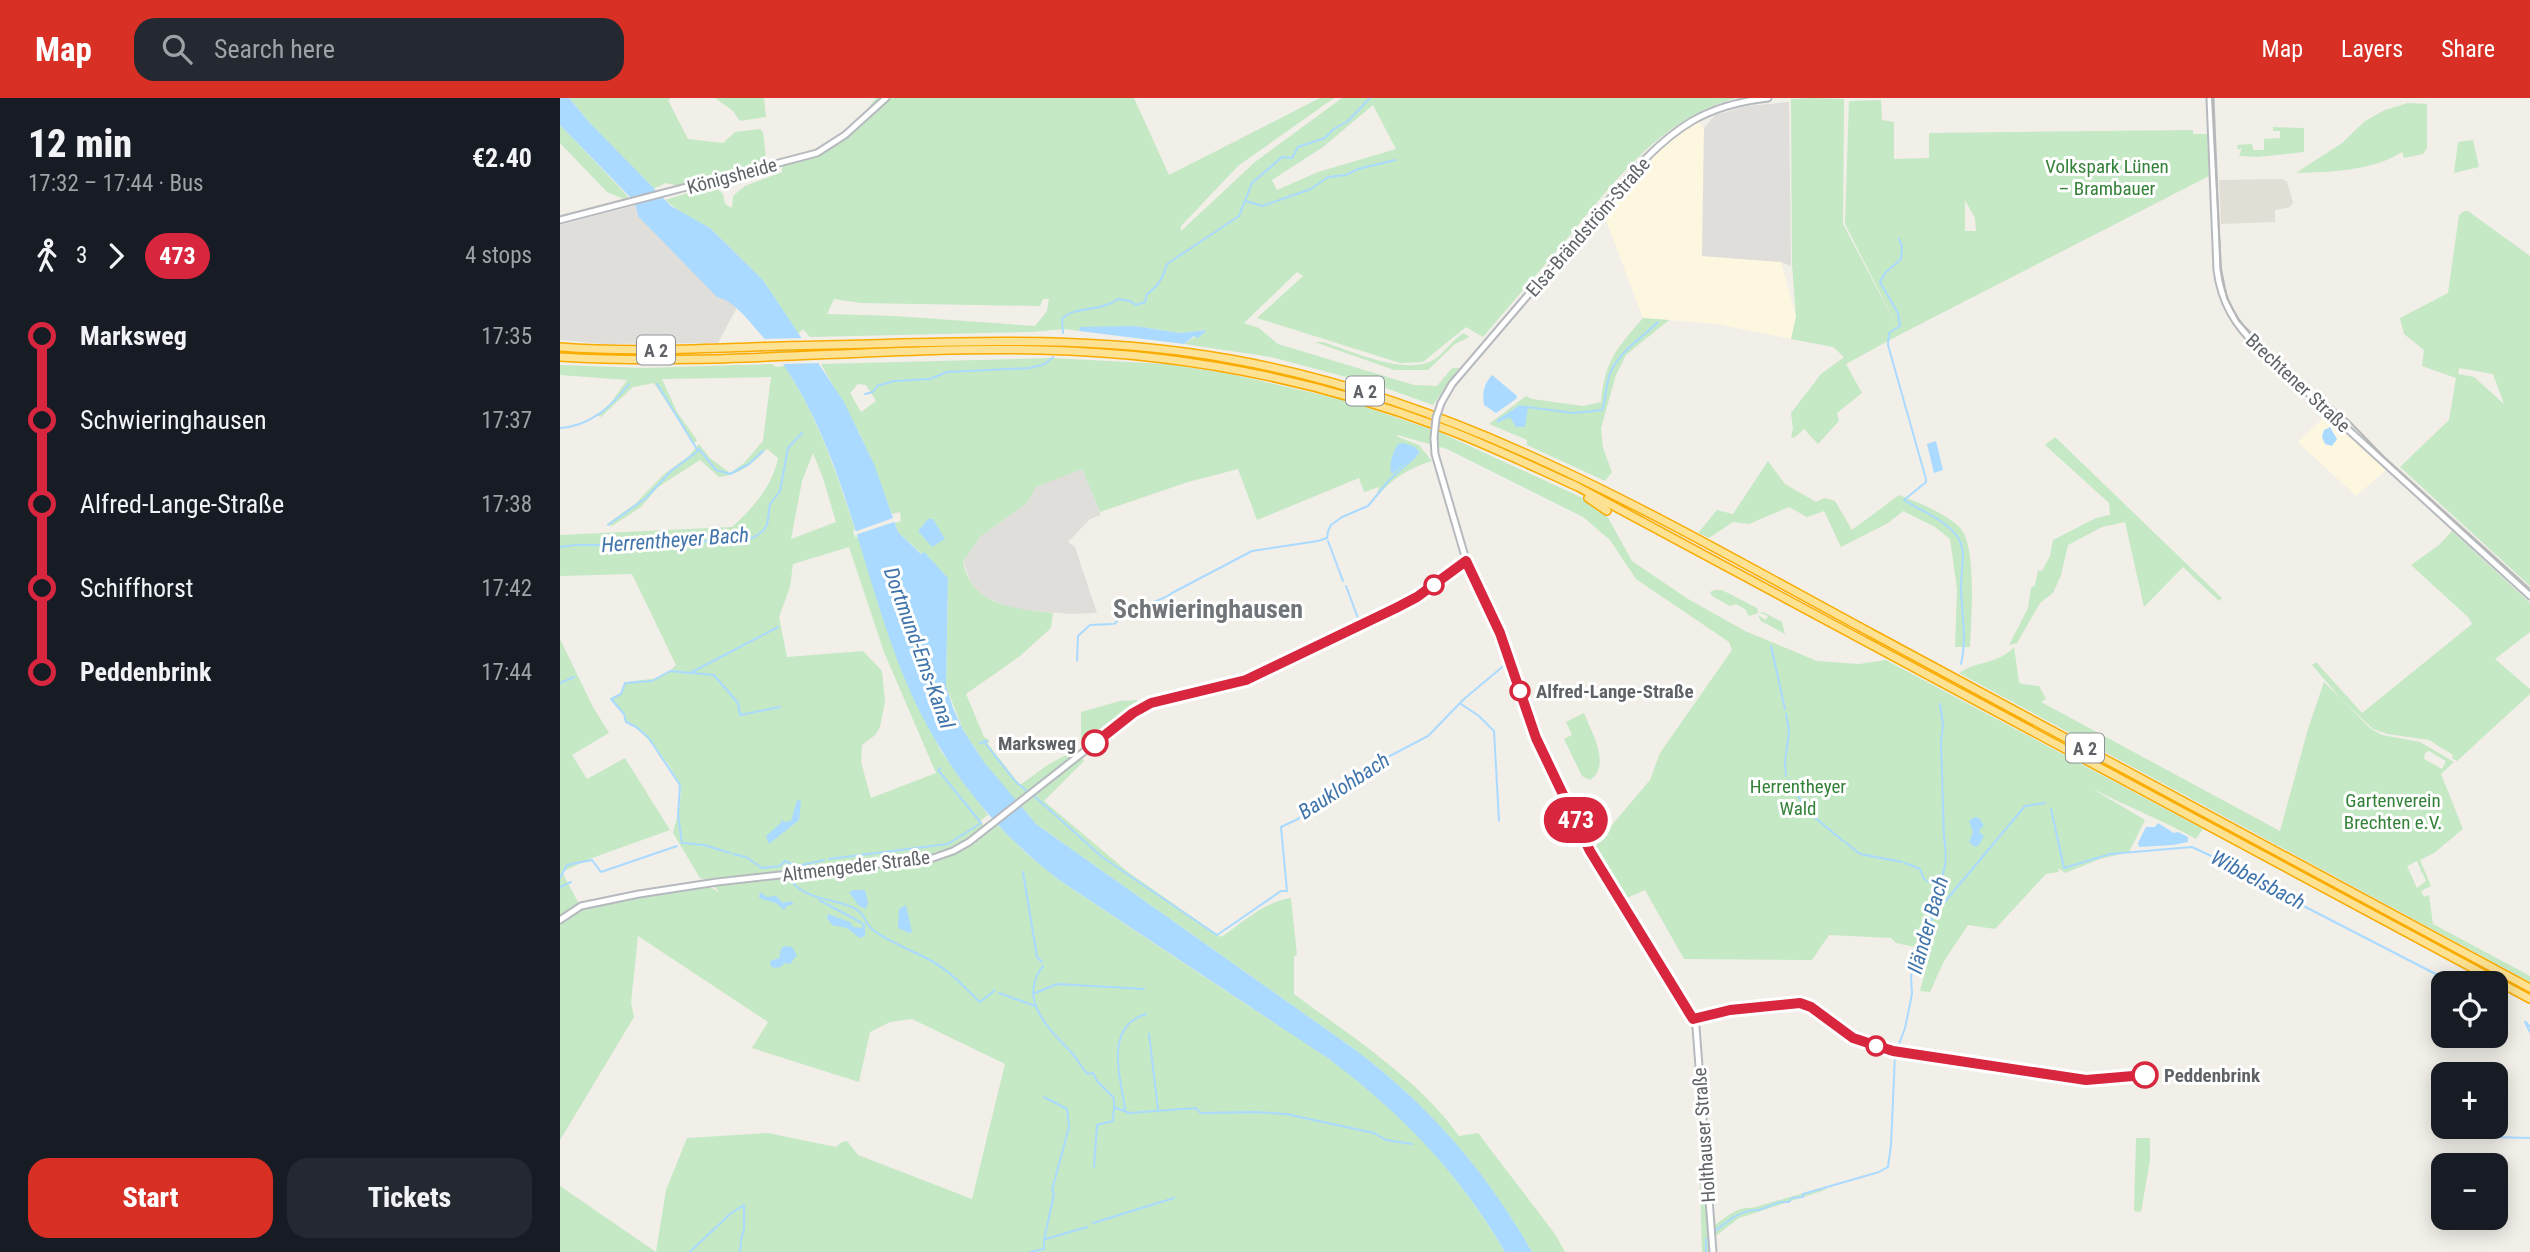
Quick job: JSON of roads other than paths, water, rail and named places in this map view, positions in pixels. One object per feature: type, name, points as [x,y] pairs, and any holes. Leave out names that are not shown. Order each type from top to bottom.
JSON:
[{"type":"highway","name":"A 2","points":[[560,347],[643,350],[1026,340],[1099,343],[1170,349],[1234,360],[1323,379],[1376,394],[1447,419],[1552,465],[1662,521],[2530,988]]},
{"type":"highway","name":"A 2","points":[[560,357],[643,361],[1040,350],[1142,356],[1233,369],[1375,404],[1484,444],[1578,487],[2530,999]]},
{"type":"highway","points":[[1578,487],[1607,511]]},
{"type":"highway","points":[[1886,660],[1903,661]]},
{"type":"street","name":"Königsheide","points":[[560,219],[817,153],[845,135],[886,98]]},
{"type":"street","name":"Elsa-Brändström-Straße","points":[[1466,561],[1435,454],[1436,418],[1452,384],[1627,179],[1660,145],[1703,115],[1735,103],[1768,98]]},
{"type":"street","name":"Brechtener Straße","points":[[2210,98],[2217,270],[2223,296],[2234,320],[2258,347],[2530,596]]},
{"type":"street","name":"Altmengeder Straße","points":[[560,920],[581,906],[639,894],[933,858],[953,851],[992,825],[1133,713],[1151,703],[1246,680],[1413,599],[1466,561]]},
{"type":"street","name":"Holthauser Straße","points":[[1466,561],[1500,633],[1536,738],[1590,851],[1693,1019],[1697,1039],[1713,1252]]},
{"type":"water","name":"Dortmund-Ems-Kanal","points":[[560,98],[569,98],[671,206],[710,228],[763,280],[844,402],[874,464],[898,532],[921,554],[924,552],[948,578],[946,686],[963,730],[984,762],[1036,824],[1383,1072],[1455,1142],[1496,1195],[1532,1252],[1505,1252],[1449,1171],[1381,1101],[1329,1059],[1059,880],[1037,863],[980,805],[948,761],[921,714],[882,617],[834,466],[814,418],[789,373],[744,315],[729,302],[717,297],[638,216],[636,206],[629,196],[560,125]]},
{"type":"water","points":[[1135,326],[1180,333],[1207,330],[1198,338],[1194,336],[1184,344],[1079,331],[1080,327]]},
{"type":"water","points":[[1492,375],[1517,396],[1496,413],[1484,405],[1483,401],[1485,385]]},
{"type":"water","points":[[1520,405],[1528,407],[1525,427],[1516,427],[1510,417],[1497,423],[1497,420]]},
{"type":"water","points":[[2330,427],[2337,439],[2332,446],[2325,444],[2322,437],[2324,430]]},
{"type":"water","points":[[1936,441],[1943,470],[1934,473],[1927,444]]},
{"type":"water","points":[[1398,444],[1415,447],[1420,453],[1392,474],[1393,455]]},
{"type":"water","points":[[928,519],[933,519],[945,539],[932,547],[918,531]]},
{"type":"water","points":[[797,800],[801,801],[799,820],[769,844],[766,836],[781,820],[791,821]]},
{"type":"water","points":[[1975,817],[1979,818],[1984,826],[1979,832],[1984,836],[1975,847],[1969,842],[1973,832],[1969,821]]},
{"type":"water","points":[[2158,823],[2174,833],[2188,837],[2188,842],[2139,847],[2138,843],[2146,827],[2155,827]]},
{"type":"water","points":[[865,890],[868,903],[866,909],[859,906],[849,892]]},
{"type":"water","points":[[760,892],[767,897],[776,896],[783,903],[791,901],[794,904],[784,910],[776,903],[759,898]]},
{"type":"water","points":[[906,905],[912,932],[909,933],[898,928],[899,909]]},
{"type":"water","points":[[828,914],[850,922],[853,927],[862,928],[863,923],[865,924],[865,936],[860,938],[847,928],[832,925],[827,918]]},
{"type":"water","points":[[784,946],[792,947],[797,955],[790,964],[784,963],[781,967],[773,968],[770,961],[779,958]]},
{"type":"waterway","name":"Herrentheyer Bach","points":[[1063,333],[1062,319],[1074,312],[1103,306],[1118,299],[1136,305],[1145,302],[1147,294],[1160,281],[1167,264],[1239,216],[1252,183],[1282,157],[1292,158],[1298,147],[1325,138],[1348,121],[1370,98]]},
{"type":"waterway","points":[[1246,201],[1262,206],[1311,189],[1328,177],[1346,175],[1358,169],[1395,160]]},
{"type":"waterway","name":"Iländer Bach","points":[[1899,239],[1902,246],[1901,259],[1885,273],[1880,282],[1898,313],[1900,326],[1889,333],[1888,345],[1926,479],[1926,482],[1904,500],[1946,525],[1960,542],[1963,555],[1961,589],[1964,636],[1961,664]]},
{"type":"waterway","points":[[1526,407],[1574,413],[1602,410],[1609,376],[1615,364],[1626,350],[1658,322]]},
{"type":"waterway","name":"Herrentheyer Bach","points":[[865,394],[873,392],[877,386],[894,381],[930,379],[947,372],[1030,368],[1045,364],[1053,357]]},
{"type":"waterway","points":[[560,428],[581,424],[599,414],[629,384]]},
{"type":"waterway","points":[[608,525],[646,498],[671,471],[698,451],[657,384]]},
{"type":"waterway","name":"Herrentheyer Bach","points":[[560,547],[648,545],[753,538],[767,525],[770,504],[780,491],[788,448],[802,433]]},
{"type":"waterway","points":[[699,449],[716,470],[730,474],[749,464],[763,451]]},
{"type":"waterway","points":[[1328,531],[1331,525],[1342,517],[1368,506],[1390,479],[1415,457]]},
{"type":"waterway","points":[[1114,624],[1127,612],[1163,598],[1252,551],[1318,541],[1327,538],[1328,532]]},
{"type":"waterway","points":[[1328,541],[1343,581]]},
{"type":"waterway","points":[[1346,586],[1359,621]]},
{"type":"waterway","points":[[1077,661],[1078,636],[1090,625],[1112,624]]},
{"type":"waterway","points":[[692,672],[778,627]]},
{"type":"waterway","points":[[1771,646],[1785,709]]},
{"type":"waterway","name":"Bauklohbach","points":[[1033,795],[1102,857],[1217,935],[1281,891],[1287,891],[1281,827],[1298,819],[1365,769],[1428,736],[1464,699],[1507,663]]},
{"type":"waterway","points":[[682,843],[678,815],[680,785],[648,737],[626,722],[624,714],[611,699],[621,694],[625,683],[652,681],[670,671],[714,675],[738,703],[740,715],[780,707]]},
{"type":"waterway","points":[[560,683],[574,677]]},
{"type":"waterway","points":[[1461,704],[1479,716],[1494,731],[1499,821]]},
{"type":"waterway","name":"Iländer Bach","points":[[1715,1231],[1741,1213],[1789,1202],[1792,1198],[1803,1197],[1803,1194],[1888,1167],[1895,1055],[1905,1028],[1912,994],[1914,962],[1925,949],[1946,856],[1941,742],[1943,725],[1940,704]]},
{"type":"waterway","points":[[1786,714],[1789,731],[1786,776]]},
{"type":"waterway","name":"Bauklohbach","points":[[980,743],[987,741]]},
{"type":"waterway","name":"Bauklohbach","points":[[985,743],[1015,781],[1028,792]]},
{"type":"waterway","points":[[829,859],[948,844],[981,823],[938,770],[941,768]]},
{"type":"waterway","points":[[1789,780],[1792,786]]},
{"type":"waterway","points":[[1793,788],[1808,812],[1843,841]]},
{"type":"waterway","name":"Wibbelsbach","points":[[1934,907],[1943,904],[2025,806],[2045,803]]},
{"type":"waterway","name":"Wibbelsbach","points":[[2051,809],[2064,868],[2110,854],[2192,847],[2254,876],[2260,883],[2431,972]]},
{"type":"waterway","points":[[1845,842],[1860,854],[1902,862]]},
{"type":"waterway","points":[[684,843],[704,845],[730,853]]},
{"type":"waterway","points":[[560,878],[567,865],[592,860],[601,872],[677,846]]},
{"type":"waterway","points":[[733,854],[746,857],[762,868],[780,866],[785,861],[797,866],[824,860]]},
{"type":"waterway","points":[[1905,863],[1920,869],[1924,879],[1938,887]]},
{"type":"waterway","points":[[1023,872],[1037,957],[1042,962]]},
{"type":"waterway","points":[[788,877],[810,894],[854,908],[876,932],[941,967],[980,1002],[995,990]]},
{"type":"waterway","points":[[560,887],[571,882]]},
{"type":"waterway","points":[[819,900],[862,923]]},
{"type":"waterway","points":[[1043,966],[1033,990],[1039,1012],[1086,1072],[1093,1073],[1114,1098],[1114,1107],[1129,1113],[1196,1108],[1200,1113],[1286,1114],[1374,1133],[1386,1140],[1412,1144]]},
{"type":"waterway","points":[[1033,994],[1057,984],[1144,989]]},
{"type":"waterway","points":[[999,993],[1035,1006]]},
{"type":"waterway","points":[[1125,1110],[1119,1069],[1119,1041],[1124,1030],[1146,1014]]},
{"type":"waterway","name":"Wibbelsbach","points":[[2525,1022],[2530,1032]]},
{"type":"waterway","name":"Wibbelsbach","points":[[2526,1022],[2530,1027]]},
{"type":"waterway","points":[[1149,1034],[1158,1110]]},
{"type":"waterway","points":[[1030,1252],[1044,1249],[1054,1194],[1052,1190],[1069,1127],[1067,1109],[1044,1097]]},
{"type":"waterway","points":[[1094,1167],[1097,1125],[1113,1121],[1114,1108]]},
{"type":"waterway","points":[[2508,1137],[2530,1138]]},
{"type":"waterway","points":[[1093,1223],[1174,1198]]},
{"type":"waterway","points":[[690,1252],[730,1214],[744,1205],[741,1240]]},
{"type":"waterway","points":[[1046,1239],[1087,1227]]},
{"type":"waterway","name":"Iländer Bach","points":[[1706,1239],[1706,1252]]},
{"type":"waterway","points":[[740,1252],[741,1242]]},
{"type":"tram line","points":[[2212,98],[2221,269],[2227,298],[2239,321],[2293,375],[2348,420],[2384,457],[2530,589]]},
{"type":"place","name":"Alfred-Lange-Straße","points":[[1520,691]]},
{"type":"place","name":"Marksweg","points":[[1095,743]]},
{"type":"place","name":"Peddenbrink","points":[[2145,1075]]},
{"type":"district","name":"Schwieringhausen","points":[[1208,609]]},
{"type":"park label","name":"Volkspark Lünen – Brambauer","points":[[2107,177]]},
{"type":"park label","name":"Herrentheyer Wald","points":[[1798,797]]},
{"type":"park label","name":"Gartenverein Brechten e.V.","points":[[2393,811]]}]
